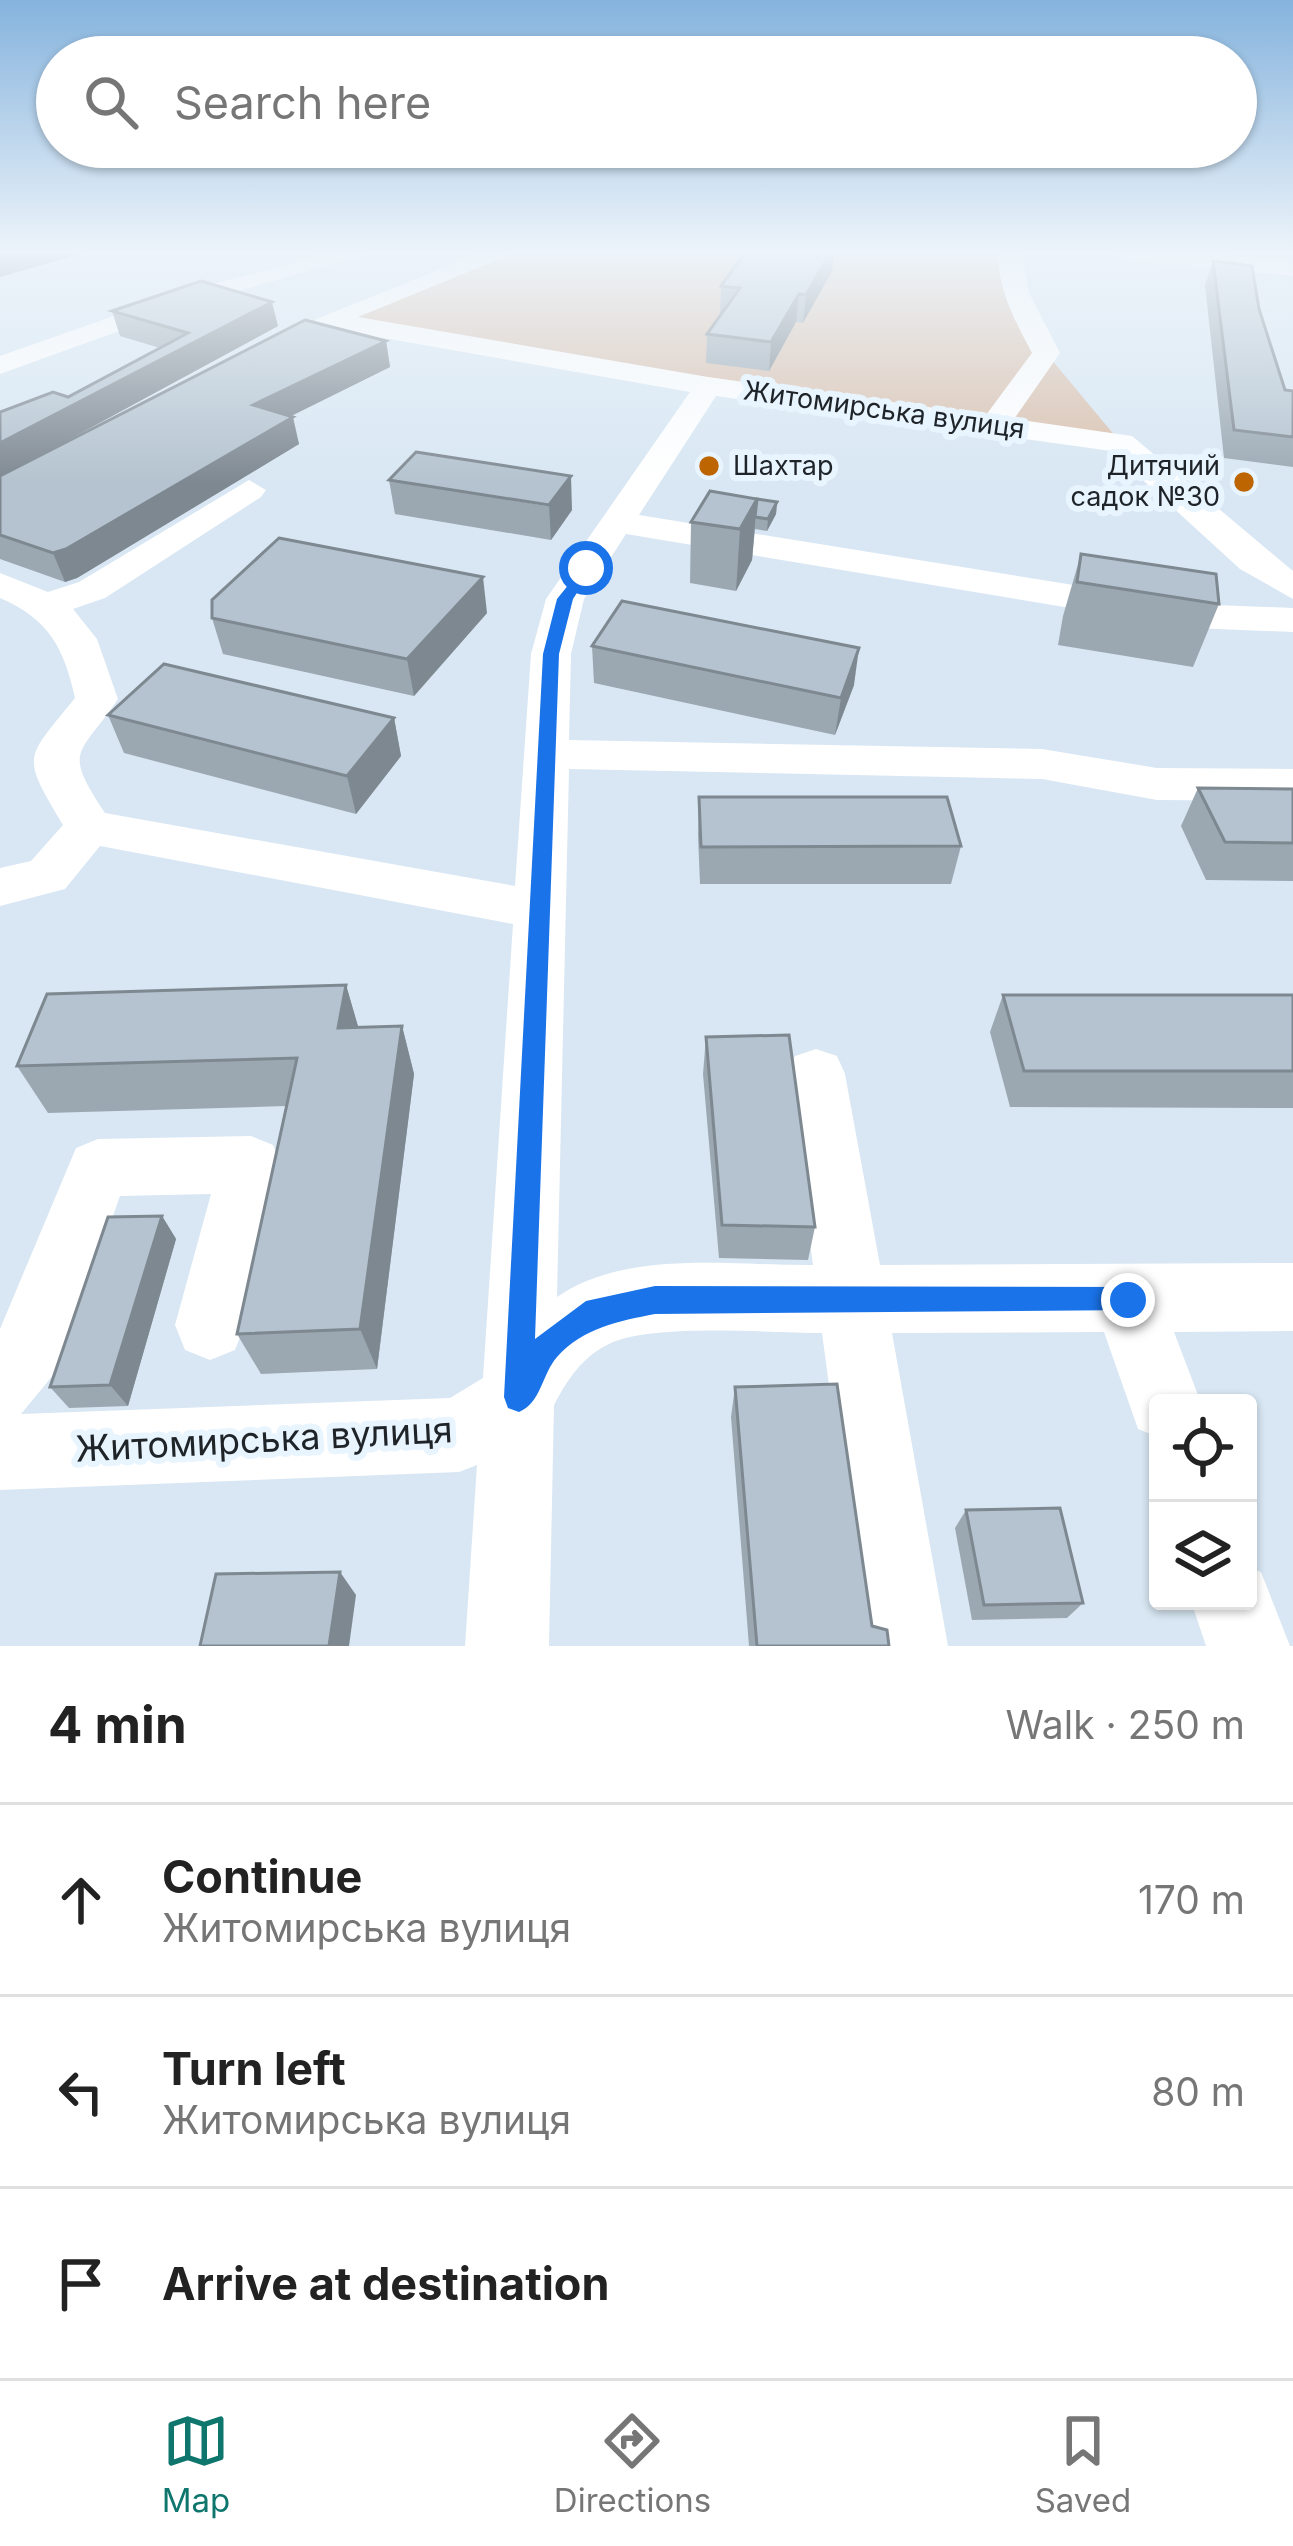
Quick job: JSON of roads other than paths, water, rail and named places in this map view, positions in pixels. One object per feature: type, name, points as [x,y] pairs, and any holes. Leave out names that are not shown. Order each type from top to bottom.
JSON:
[{"type":"street","points":[[0,365],[99,330]]},
{"type":"street","name":"Житомирська вулиця","points":[[342,330],[1121,442],[1253,561],[1293,588]]},
{"type":"street","points":[[994,425],[1046,353],[1033,330]]},
{"type":"street","name":"Житомирська вулиця","points":[[507,1646],[551,654],[565,599],[708,386]]},
{"type":"street","points":[[50,604],[92,590],[249,490]]},
{"type":"street","points":[[616,522],[1191,616],[1293,620]]},
{"type":"street","points":[[0,584],[50,604],[78,635],[97,699],[56,753],[55,772],[89,827],[541,910]]},
{"type":"street","points":[[546,754],[1042,764],[1157,784],[1293,785]]},
{"type":"street","points":[[0,887],[47,876],[89,827]]},
{"type":"street","points":[[816,1074],[906,1646]]},
{"type":"street","points":[[0,1386],[34,1343],[98,1168],[251,1165],[210,1325]]},
{"type":"street","name":"Житомирська вулиця","points":[[0,1452],[459,1436],[519,1397],[548,1346],[596,1311],[655,1300],[1293,1297]]},
{"type":"street","points":[[1128,1300],[1161,1394]]},
{"type":"street","points":[[1235,1610],[1248,1646]]},
{"type":"place","name":"Шахтар","points":[[709,466]]},
{"type":"place","name":"Дитячий садок №30","points":[[1244,482]]}]
